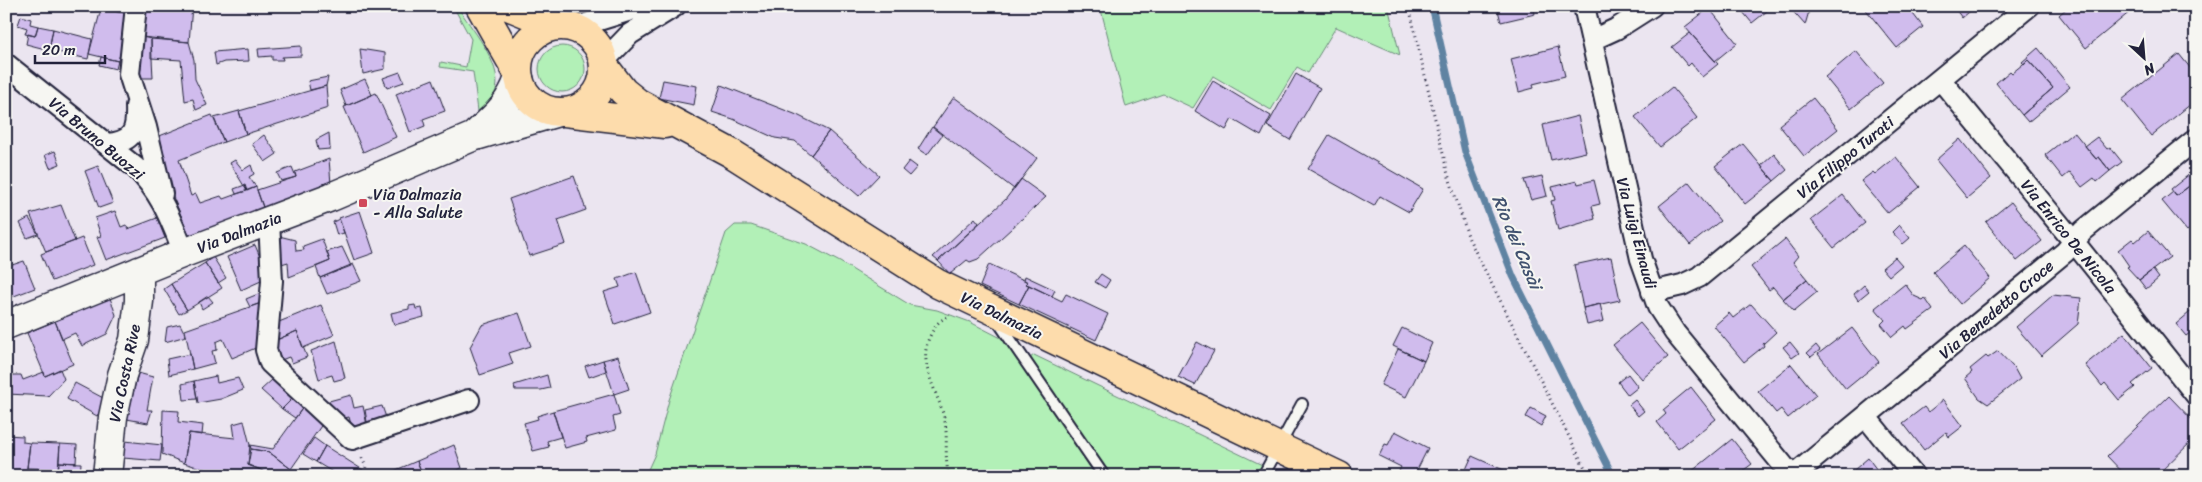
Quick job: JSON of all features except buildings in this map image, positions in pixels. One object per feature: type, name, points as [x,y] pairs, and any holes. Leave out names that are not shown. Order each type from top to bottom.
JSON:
[{"type":"main road","points":[[480,6],[518,75],[524,91],[533,102],[544,109],[562,112],[578,109],[589,102],[598,92],[603,80],[604,64],[593,40],[584,32],[508,6]]},
{"type":"main road","points":[[518,75],[519,59],[524,47],[539,33],[565,27]]},
{"type":"main road","name":"Via Dalmazia","points":[[604,64],[623,91],[638,103],[731,153],[795,192],[930,280],[991,311],[1339,476]]},
{"type":"main road","name":"Via Dalmazia","points":[[562,112],[680,126]]},
{"type":"street","points":[[136,6],[129,74],[136,102],[146,127],[165,204]]},
{"type":"street","points":[[565,27],[644,6]]},
{"type":"street","points":[[604,64],[630,34],[675,6]]},
{"type":"street","name":"Via Luigi Einaudi","points":[[1584,6],[1641,259],[1652,292],[1662,314],[1675,333],[1792,476]]},
{"type":"street","points":[[1592,40],[1616,29],[1652,6]]},
{"type":"street","name":"Via Filippo Turati","points":[[1652,292],[1682,285],[1699,277],[2029,6]]},
{"type":"street","name":"Via Bruno Buozzi","points":[[6,64],[146,177],[165,204],[184,253]]},
{"type":"street","name":"Via Dalmazia","points":[[472,137],[506,105],[513,95],[518,75]]},
{"type":"street","name":"Via Enrico De Nicola","points":[[1940,79],[2074,242],[2196,395]]},
{"type":"street","points":[[107,144],[117,143],[130,136],[134,131],[137,126],[136,102]]},
{"type":"street","name":"Via Dalmazia","points":[[6,325],[269,221],[472,137],[562,112]]},
{"type":"street","name":"Via Benedetto Croce","points":[[1792,476],[2065,252],[2083,232],[2196,139]]},
{"type":"street","points":[[269,221],[272,281],[266,350],[270,363],[352,439],[469,400]]},
{"type":"street","name":"Via Costa Rive","points":[[107,476],[113,417],[122,375],[134,340],[139,301],[139,271]]},
{"type":"street","points":[[1866,416],[1914,476]]},
{"type":"lane","points":[[991,311],[1104,476]]},
{"type":"lane","points":[[1263,476],[1277,446],[1302,404]]},
{"type":"path","points":[[1409,6],[1447,171],[1470,239],[1589,476]]},
{"type":"path","points":[[949,476],[945,421],[928,371],[925,346],[936,323],[950,316]]},
{"type":"green space","points":[[453,6],[457,6],[477,35],[495,69],[497,80],[495,93],[478,111],[473,72],[440,67],[441,62],[466,67],[471,39]]},
{"type":"green space","points":[[1100,6],[1388,6],[1400,55],[1336,27],[1308,73],[1297,67],[1271,110],[1213,76],[1193,108],[1163,94],[1126,107]]},
{"type":"green space","points":[[562,46],[575,50],[581,56],[585,69],[581,82],[575,88],[562,92],[549,88],[543,82],[539,69],[543,56],[549,50]]},
{"type":"green space","points":[[735,225],[751,225],[806,244],[840,262],[910,305],[937,310],[970,322],[1005,340],[1027,374],[1036,368],[1030,358],[1034,355],[1285,476],[645,476],[655,454],[669,400],[726,233]]},
{"type":"waterway","name":"Rio dei Casài","points":[[1432,6],[1465,152],[1513,276],[1613,476]]},
{"type":"place","name":"Via Dalmazia - Alla Salute","points":[[363,203]]}]
